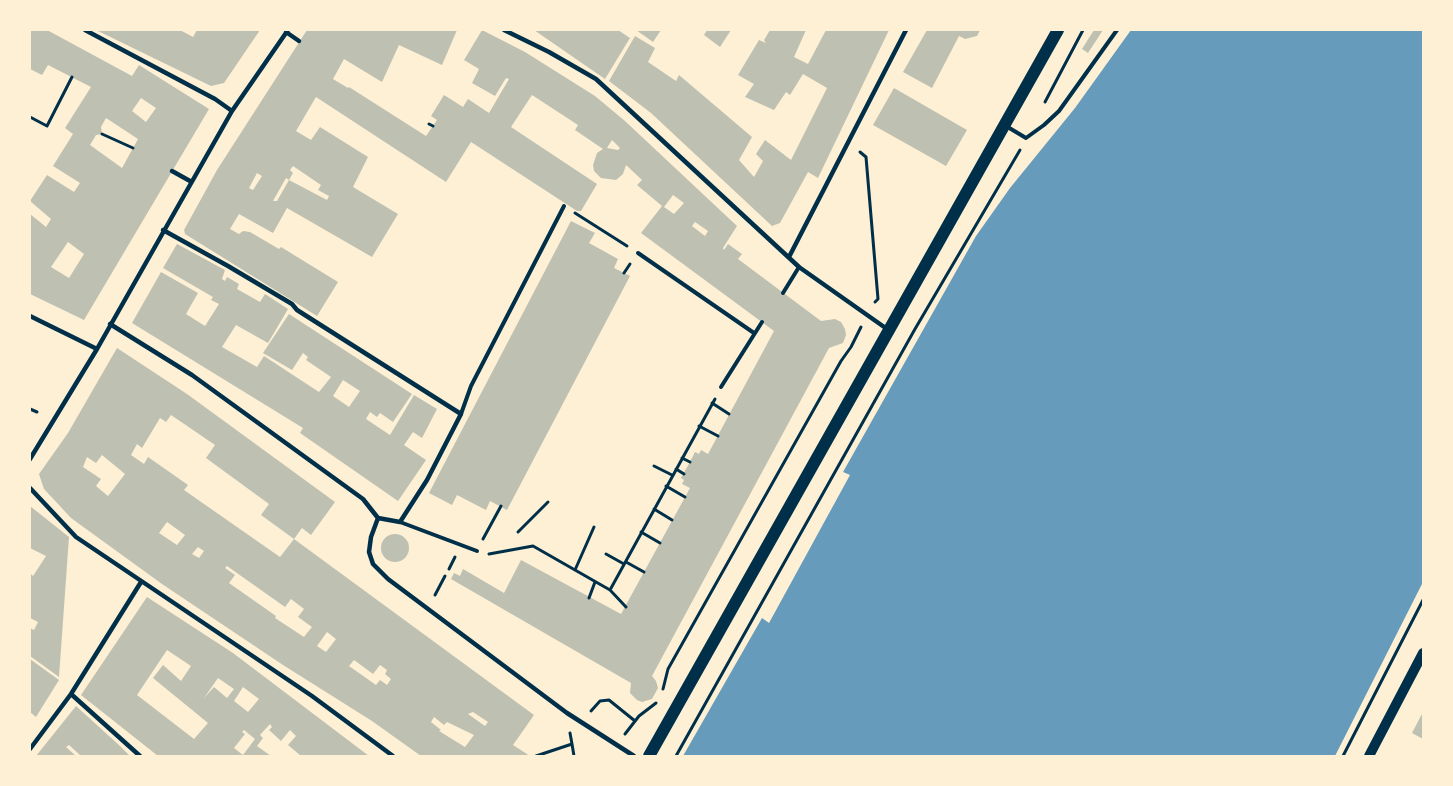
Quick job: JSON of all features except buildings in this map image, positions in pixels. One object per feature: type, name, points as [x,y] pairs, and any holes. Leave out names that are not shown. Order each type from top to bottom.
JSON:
[{"type":"main road","points":[[649,756],[1058,30]]},
{"type":"main road","points":[[1369,756],[1423,653]]},
{"type":"street","points":[[85,30],[215,99],[232,111]]},
{"type":"street","points":[[504,30],[549,52],[596,79],[800,267],[888,330]]},
{"type":"street","points":[[789,257],[851,140],[906,30]]},
{"type":"street","points":[[30,459],[97,349],[190,181],[232,111],[287,31],[299,41]]},
{"type":"street","points":[[172,171],[190,181]]},
{"type":"street","points":[[110,324],[192,375],[363,499],[378,518],[400,522],[427,480],[460,414],[292,304],[163,230]]},
{"type":"street","points":[[30,316],[97,349]]},
{"type":"street","points":[[30,488],[76,537],[312,696],[393,756]]},
{"type":"street","points":[[378,518],[371,537],[369,552],[373,564],[388,579],[428,607],[567,713],[634,756]]},
{"type":"street","points":[[30,749],[72,694],[141,582]]},
{"type":"street","points":[[72,694],[140,756]]},
{"type":"lane","points":[[1004,125],[1026,138],[1059,111],[1117,30]]},
{"type":"lane","points":[[460,414],[471,386],[564,206]]},
{"type":"lane","points":[[638,252],[754,333]]},
{"type":"lane","points":[[783,293],[800,267]]},
{"type":"lane","points":[[721,387],[762,322]]},
{"type":"lane","points":[[400,522],[477,551]]},
{"type":"path","points":[[1044,104],[1083,30]]},
{"type":"path","points":[[30,117],[47,126],[72,77]]},
{"type":"path","points":[[102,134],[133,148]]},
{"type":"path","points":[[676,756],[930,304],[1026,138]]},
{"type":"path","points":[[662,692],[668,669],[841,361],[851,347],[866,316],[878,299],[866,158],[851,140]]},
{"type":"path","points":[[564,206],[638,252]]},
{"type":"path","points":[[610,590],[717,395]]},
{"type":"path","points":[[712,403],[730,414]]},
{"type":"path","points":[[30,409],[37,412]]},
{"type":"path","points":[[699,426],[718,436]]},
{"type":"path","points":[[682,458],[690,462]]},
{"type":"path","points":[[654,466],[672,475]]},
{"type":"path","points":[[676,469],[684,474]]},
{"type":"path","points":[[666,486],[685,497]]},
{"type":"path","points":[[518,532],[548,502]]},
{"type":"path","points":[[502,506],[477,551],[486,555],[533,546],[610,590],[626,607]]},
{"type":"path","points":[[654,509],[672,520]]},
{"type":"path","points":[[575,570],[594,527]]},
{"type":"path","points":[[641,532],[660,543]]},
{"type":"path","points":[[606,554],[644,572]]},
{"type":"path","points":[[428,607],[445,576]]},
{"type":"path","points":[[589,598],[595,582]]},
{"type":"path","points":[[1343,756],[1423,600]]},
{"type":"path","points":[[616,745],[635,721],[661,697]]},
{"type":"path","points":[[584,725],[596,704],[605,699],[613,701],[635,721]]},
{"type":"path","points":[[567,713],[574,756]]},
{"type":"path","points":[[536,756],[572,744]]},
{"type":"water","points":[[1131,30],[1423,30],[1423,582],[1335,756],[683,756],[762,618],[769,623],[850,475],[843,472],[976,236],[1010,188],[1075,108]]}]
